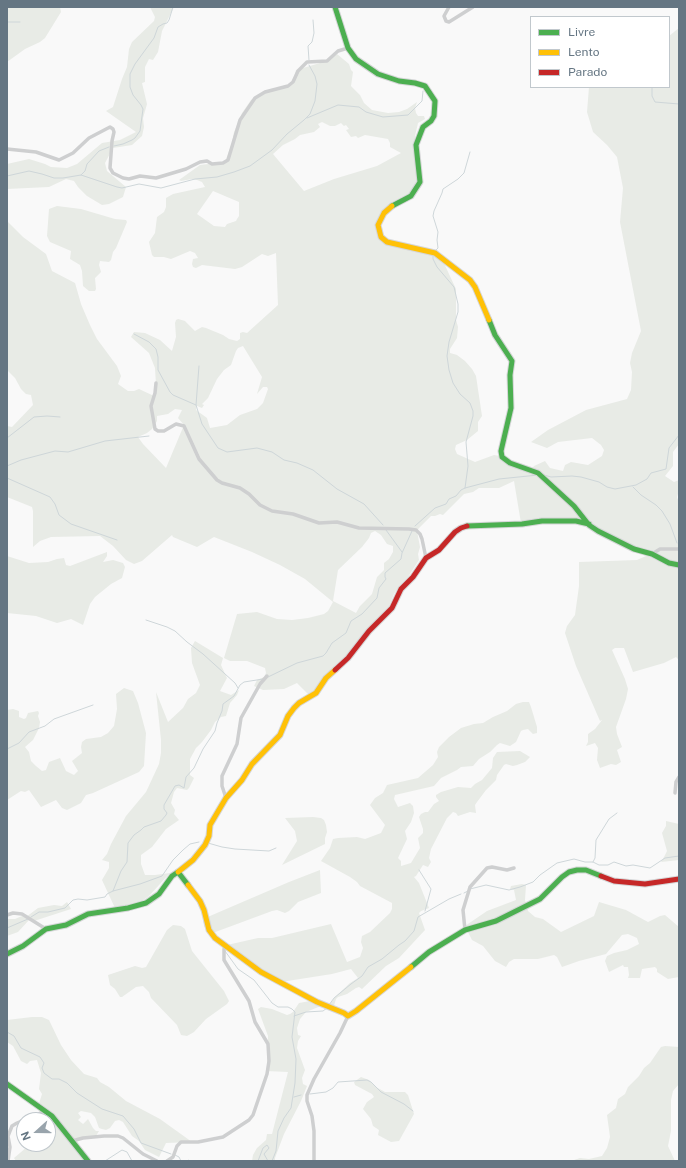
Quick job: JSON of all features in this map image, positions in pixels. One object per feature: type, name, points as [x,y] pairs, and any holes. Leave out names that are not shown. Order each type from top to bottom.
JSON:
[{"type":"street","points":[[335,7],[348,48],[356,59],[378,74],[399,81],[425,86],[436,104],[434,116],[424,127],[416,144],[420,182],[411,196],[391,207],[384,213],[378,225],[379,232],[381,237],[388,242],[435,253],[470,280],[475,287],[495,335],[512,361],[510,375],[511,408],[502,444],[502,457],[510,463],[538,473],[574,506],[589,524],[606,536],[652,554],[664,561],[679,565]]},
{"type":"street","points":[[449,7],[444,16],[446,21],[449,22],[473,7]]},
{"type":"street","points":[[7,149],[36,152],[59,160],[73,153],[89,138],[110,127],[114,132],[110,168],[114,173],[123,178],[129,179],[140,176],[156,178],[186,169],[200,162],[207,161],[212,164],[223,163],[228,160],[240,120],[255,98],[265,92],[288,86],[293,82],[298,71],[307,62],[327,60],[338,51],[348,48]]},
{"type":"street","points":[[156,383],[152,406],[155,429],[158,431],[164,431],[176,424],[184,426],[199,459],[217,480],[240,488],[249,494],[260,505],[272,511],[293,514],[319,523],[338,522],[359,528],[416,530],[422,539],[426,558]]},
{"type":"street","points":[[7,954],[23,946],[46,929],[66,924],[88,914],[128,908],[146,902],[159,894],[172,876],[192,860],[205,845],[208,840],[212,821],[226,798],[242,780],[252,764],[280,735],[288,716],[294,708],[299,703],[316,693],[326,678],[344,662],[369,632],[392,608],[401,589],[413,577],[426,558],[439,550],[455,532],[464,526],[522,524],[552,520],[580,521],[589,524]]},
{"type":"street","points":[[652,554],[660,549],[679,549]]},
{"type":"street","points":[[226,798],[222,786],[222,776],[238,740],[241,718],[260,684],[267,676]]},
{"type":"street","points":[[675,793],[676,782],[679,777]]},
{"type":"street","points":[[465,930],[463,910],[470,887],[487,868],[514,868]]},
{"type":"street","points":[[314,1161],[314,1131],[312,1116],[307,1101],[307,1094],[348,1016],[429,952],[465,930],[496,921],[525,907],[544,895],[565,875],[577,870],[590,870],[614,881],[640,884],[649,884],[679,878]]},
{"type":"street","points":[[178,872],[183,876],[200,901],[204,910],[206,924],[215,938],[261,972],[327,1007],[341,1011],[348,1016]]},
{"type":"street","points":[[7,915],[13,913],[22,914],[46,929]]},
{"type":"street","points":[[167,1161],[173,1157],[180,1142],[198,1142],[223,1137],[249,1120],[253,1115],[266,1074],[269,1061],[268,1044],[255,1022],[249,1001],[224,960],[226,945]]},
{"type":"street","points":[[7,1084],[45,1110],[54,1118],[88,1161]]},
{"type":"street","points":[[8,1161],[10,1147],[8,1136],[12,1126],[45,1110]]},
{"type":"street","points":[[72,1141],[83,1138],[118,1136],[157,1161]]},
{"type":"shaded area","points":[[7,7],[60,7],[61,12],[45,38],[25,49],[7,62]]},
{"type":"shaded area","points":[[150,7],[174,7],[162,31],[158,52],[153,60],[149,59],[145,67],[145,82],[142,83],[147,104],[143,118],[144,127],[142,136],[132,145],[113,148],[105,163],[107,171],[126,187],[123,197],[109,204],[102,205],[87,196],[74,181],[66,179],[49,187],[7,189],[7,164],[29,159],[51,167],[67,168],[77,164],[102,143],[120,140],[136,132],[106,111],[113,107],[127,67],[129,49],[132,42],[154,21],[155,17]]},
{"type":"shaded area","points":[[679,28],[679,444],[673,452],[673,466],[665,476],[674,482],[679,480],[677,497],[679,503],[679,660],[676,657],[664,663],[633,672],[624,648],[615,648],[612,650],[628,689],[616,727],[622,747],[617,750],[621,762],[616,765],[611,764],[600,768],[597,760],[598,748],[595,743],[586,746],[588,742],[588,734],[595,729],[602,720],[600,721],[576,666],[565,633],[567,626],[575,615],[579,586],[579,562],[637,560],[646,556],[596,533],[583,519],[521,523],[514,481],[499,488],[479,488],[473,492],[464,494],[443,515],[440,514],[431,516],[419,528],[417,531],[420,547],[418,554],[419,560],[408,577],[394,594],[389,606],[350,652],[323,677],[314,693],[310,695],[297,683],[284,689],[263,690],[254,686],[257,680],[264,677],[266,673],[265,668],[247,661],[230,661],[224,658],[237,614],[257,612],[277,619],[292,620],[324,614],[328,611],[333,602],[305,579],[280,565],[214,537],[197,547],[173,537],[172,535],[142,561],[134,564],[126,560],[113,546],[100,536],[51,537],[40,541],[33,547],[32,507],[7,497],[7,426],[12,427],[33,405],[31,395],[26,394],[21,389],[15,378],[7,370],[7,221],[23,237],[46,254],[52,271],[75,283],[81,304],[97,339],[117,366],[121,376],[118,384],[128,391],[139,389],[154,396],[156,385],[155,368],[149,353],[131,337],[134,332],[145,333],[160,340],[172,351],[176,337],[175,323],[178,319],[185,321],[195,331],[202,327],[237,341],[240,339],[240,333],[247,333],[278,305],[276,253],[268,256],[262,254],[242,267],[235,269],[202,265],[196,268],[193,267],[193,259],[198,258],[195,253],[190,251],[171,259],[154,257],[152,255],[149,242],[155,233],[157,217],[164,212],[166,207],[166,198],[173,194],[205,187],[202,182],[197,180],[179,180],[200,165],[225,162],[232,143],[234,132],[242,113],[251,100],[259,95],[288,85],[294,79],[296,70],[327,61],[337,54],[349,64],[353,72],[351,86],[360,95],[364,103],[372,110],[388,113],[399,112],[407,109],[417,102],[415,108],[416,113],[418,116],[424,116],[425,119],[418,123],[415,136],[420,176],[414,191],[391,208],[382,219],[378,229],[385,242],[427,250],[442,259],[456,289],[456,320],[458,327],[457,338],[450,349],[450,353],[457,355],[465,361],[476,376],[482,416],[478,422],[478,431],[467,440],[456,445],[455,449],[457,454],[475,462],[494,455],[500,456],[510,463],[532,469],[534,466],[545,461],[550,468],[563,471],[565,465],[571,462],[588,465],[602,456],[604,450],[601,445],[592,438],[558,442],[547,448],[531,442],[548,430],[586,410],[627,399],[631,390],[632,372],[630,363],[632,353],[641,331],[620,222],[623,188],[617,157],[593,132],[587,112],[589,88],[670,88],[670,35]],"holes":[[[322,122],[330,126],[335,126],[341,123],[344,126],[346,125],[349,129],[346,130],[351,137],[356,136],[358,138],[365,135],[388,139],[390,147],[401,153],[377,166],[334,179],[304,191],[273,154],[283,145],[300,135],[314,132],[320,127],[318,124]],[[213,191],[239,202],[239,216],[236,221],[227,224],[225,227],[214,226],[197,214]],[[243,346],[262,377],[257,394],[263,387],[267,387],[268,389],[263,403],[257,409],[240,415],[227,425],[210,428],[207,418],[196,410],[197,406],[202,408],[204,405],[202,404],[208,398],[217,379],[224,370],[231,365],[238,348]],[[175,409],[182,410],[178,418],[184,425],[166,468],[138,437],[152,429],[157,421],[157,416],[168,414]],[[375,531],[381,535],[387,544],[393,546],[393,552],[389,559],[384,563],[384,570],[377,577],[372,594],[360,606],[356,613],[333,601],[338,570],[362,547],[371,533]]]},
{"type":"shaded area","points":[[57,206],[81,209],[115,219],[126,220],[127,222],[113,252],[111,260],[109,262],[100,261],[99,265],[101,272],[95,278],[95,291],[89,291],[83,286],[80,265],[70,259],[71,251],[50,242],[47,236],[49,209]]},
{"type":"shaded area","points":[[107,552],[107,556],[103,562],[113,560],[123,563],[125,567],[122,578],[111,584],[95,597],[90,604],[83,625],[71,619],[57,623],[36,616],[7,613],[7,556],[29,563],[48,562],[64,558],[66,565],[70,566]]},
{"type":"shaded area","points":[[195,641],[223,658],[221,665],[227,678],[220,691],[231,695],[239,690],[237,695],[230,703],[226,716],[221,717],[215,722],[190,759],[190,775],[194,778],[189,788],[187,790],[177,788],[174,792],[171,803],[175,810],[174,814],[179,820],[166,829],[152,847],[141,855],[141,864],[145,875],[170,873],[149,896],[138,904],[115,908],[102,880],[109,868],[109,862],[102,860],[107,854],[126,816],[146,792],[159,764],[161,740],[156,692],[168,722],[183,708],[188,699],[196,693],[200,685],[192,663],[191,648]]},
{"type":"shaded area","points":[[124,688],[133,691],[138,703],[146,733],[144,766],[139,772],[86,795],[81,803],[67,810],[62,808],[56,800],[41,807],[29,790],[25,792],[21,791],[7,800],[7,710],[13,709],[19,711],[19,717],[24,719],[28,713],[38,711],[40,722],[39,728],[33,740],[25,747],[29,752],[31,761],[42,771],[46,770],[49,762],[60,758],[66,771],[74,775],[78,771],[72,761],[82,753],[82,742],[86,739],[101,737],[108,733],[114,726],[117,709],[116,694]]},
{"type":"shaded area","points":[[529,702],[537,727],[537,733],[533,734],[528,729],[523,730],[521,731],[516,742],[510,746],[500,743],[479,759],[473,766],[461,767],[441,778],[434,786],[395,795],[394,799],[398,807],[410,803],[413,806],[414,813],[411,822],[405,831],[407,839],[398,858],[401,861],[401,866],[411,863],[420,848],[418,838],[423,833],[423,829],[419,817],[421,814],[428,812],[434,804],[439,801],[436,795],[458,787],[471,788],[482,780],[492,768],[493,758],[497,752],[520,751],[530,757],[525,762],[517,765],[504,765],[497,775],[496,780],[486,790],[475,805],[476,813],[470,812],[458,816],[453,812],[447,818],[431,849],[429,858],[431,862],[428,867],[423,865],[414,877],[419,883],[429,908],[419,913],[425,930],[399,958],[386,966],[362,989],[359,987],[356,988],[347,994],[338,997],[333,1009],[327,1007],[335,997],[350,983],[358,978],[351,969],[332,974],[281,982],[265,974],[227,945],[258,938],[272,938],[331,924],[347,962],[360,957],[363,948],[361,942],[362,936],[370,932],[390,913],[392,903],[360,886],[350,877],[321,861],[330,848],[333,839],[357,837],[365,839],[381,833],[385,825],[370,805],[375,798],[383,793],[387,785],[418,778],[433,765],[438,757],[437,752],[439,747],[461,728],[483,723],[507,711],[516,704]]},
{"type":"shaded area","points":[[313,817],[324,820],[327,832],[325,844],[282,865],[297,841],[295,831],[285,818]]},
{"type":"shaded area","points":[[666,821],[679,824],[679,860],[661,862],[667,851],[662,833],[666,826]]},
{"type":"shaded area","points":[[320,870],[321,893],[298,902],[285,913],[277,910],[272,911],[210,934],[204,926],[203,919]]},
{"type":"shaded area","points":[[522,884],[526,885],[525,900],[528,911],[535,917],[543,919],[561,932],[594,916],[599,902],[626,910],[648,922],[665,915],[679,927],[679,977],[668,979],[657,972],[655,967],[642,969],[640,978],[628,978],[628,967],[624,967],[623,965],[609,972],[605,961],[607,956],[627,950],[639,944],[637,938],[628,934],[622,935],[606,954],[562,967],[557,957],[554,955],[538,959],[514,959],[509,962],[506,967],[495,961],[483,946],[472,940],[465,926],[487,911],[516,900],[514,890],[510,889],[511,886]]},
{"type":"shaded area","points":[[67,902],[71,909],[34,921],[30,919],[18,932],[7,936],[7,919],[15,919],[22,916],[26,917],[38,908],[54,905],[62,906]]},
{"type":"shaded area","points":[[173,925],[181,926],[185,929],[192,951],[224,991],[229,1001],[206,1019],[194,1032],[187,1036],[181,1035],[177,1025],[151,998],[149,992],[143,986],[136,987],[120,997],[115,989],[110,985],[108,975],[135,966],[142,968],[146,967],[167,930]]},
{"type":"shaded area","points":[[312,999],[321,1006],[306,1012],[300,1019],[297,1028],[298,1035],[301,1036],[298,1041],[297,1048],[305,1070],[302,1078],[303,1084],[307,1086],[284,1134],[275,1161],[252,1161],[253,1155],[257,1148],[266,1140],[267,1134],[272,1134],[288,1072],[266,1071],[268,1036],[258,1009],[261,1007],[272,1009],[287,1015],[293,1012],[299,1003],[310,1001]]},
{"type":"shaded area","points":[[42,1017],[49,1020],[61,1045],[71,1060],[84,1074],[97,1078],[100,1082],[109,1087],[126,1101],[160,1119],[192,1142],[166,1143],[159,1157],[145,1150],[139,1141],[132,1136],[123,1122],[119,1120],[115,1121],[110,1128],[106,1130],[102,1129],[99,1128],[95,1117],[91,1113],[81,1111],[78,1113],[81,1117],[78,1120],[83,1124],[88,1119],[93,1128],[96,1131],[99,1131],[96,1136],[73,1139],[86,1161],[16,1161],[14,1158],[21,1152],[56,1152],[56,1112],[40,1112],[38,1107],[42,1094],[39,1089],[41,1073],[37,1060],[30,1061],[27,1064],[21,1061],[13,1046],[7,1042],[7,1020]]},
{"type":"shaded area","points":[[661,1047],[679,1047],[679,1084],[673,1091],[671,1100],[671,1131],[668,1146],[675,1161],[571,1161],[580,1158],[589,1159],[602,1156],[607,1148],[610,1137],[607,1115],[616,1108],[618,1099],[625,1094],[628,1087],[650,1063]]},
{"type":"shaded area","points":[[361,1077],[369,1080],[376,1087],[385,1092],[405,1092],[408,1095],[414,1114],[399,1141],[391,1142],[378,1135],[379,1130],[373,1126],[371,1119],[363,1109],[367,1102],[374,1097],[372,1094],[355,1085],[354,1082]]},
{"type":"waterway","points":[[114,146],[132,140],[140,131],[143,109],[133,95],[130,87],[130,74],[135,64],[154,38],[158,27],[167,23],[169,20],[173,7]]},
{"type":"waterway","points":[[309,60],[308,46],[312,42],[314,33],[313,20]]},
{"type":"waterway","points":[[7,22],[20,22]]},
{"type":"waterway","points":[[7,176],[29,171],[54,178],[81,175],[122,188],[139,184],[161,188],[195,179],[217,177],[234,172],[250,166],[272,150],[287,134],[310,114],[315,101],[317,84],[315,76],[309,65]]},
{"type":"waterway","points":[[652,88],[652,96],[655,102],[679,104]]},
{"type":"waterway","points":[[307,118],[338,105],[359,107],[366,112],[383,117],[408,115],[422,101],[423,91]]},
{"type":"waterway","points":[[81,175],[85,171],[87,164],[99,151],[109,147]]},
{"type":"waterway","points":[[436,250],[438,248],[438,232],[433,216],[434,211],[443,189],[464,173],[470,152]]},
{"type":"waterway","points":[[433,255],[433,259],[437,267],[454,287],[458,304],[458,312],[449,342],[447,356],[449,370],[453,383],[460,394],[470,403],[473,411],[466,442],[468,466],[465,488]]},
{"type":"waterway","points":[[134,334],[149,342],[156,349],[158,357],[158,370],[170,392],[173,395],[196,405]]},
{"type":"waterway","points":[[199,366],[196,405],[202,424],[218,448],[227,452],[257,448],[272,452],[284,460],[297,463],[313,470],[337,489],[364,504],[383,525]]},
{"type":"waterway","points":[[7,438],[34,417],[60,417]]},
{"type":"waterway","points":[[544,475],[551,477],[581,477],[599,482],[607,487],[615,489],[636,485],[647,479],[651,473],[666,469],[669,448],[679,435]]},
{"type":"waterway","points":[[7,466],[21,460],[55,451],[68,452],[105,441],[149,436]]},
{"type":"waterway","points":[[415,526],[435,508],[446,504],[449,499],[456,496],[465,488],[499,479],[538,475]]},
{"type":"waterway","points":[[7,478],[50,497],[55,504],[59,515],[71,524],[117,540]]},
{"type":"waterway","points":[[633,487],[662,511],[670,524],[677,543]]},
{"type":"waterway","points":[[386,530],[402,552]]},
{"type":"waterway","points":[[268,677],[297,663],[323,656],[332,643],[346,633],[351,621],[362,614],[377,598],[379,588],[386,579],[385,573],[401,559],[402,553],[412,531]]},
{"type":"waterway","points":[[146,620],[175,631],[203,654],[235,683],[238,688]]},
{"type":"waterway","points":[[113,891],[121,871],[127,862],[128,843],[134,835],[144,827],[161,821],[166,815],[167,813],[164,809],[164,805],[175,786],[179,785],[184,788],[186,777],[194,768],[203,749],[215,731],[223,704],[234,696],[240,685],[244,682],[263,679]]},
{"type":"waterway","points":[[7,749],[19,743],[29,732],[45,726],[54,719],[93,705]]},
{"type":"waterway","points":[[593,862],[595,858],[596,840],[609,819],[617,813]]},
{"type":"waterway","points":[[31,917],[39,912],[48,912],[65,908],[73,900],[87,900],[105,897],[113,891],[140,884],[162,876],[173,860],[183,850],[190,844],[199,842]]},
{"type":"waterway","points":[[208,843],[235,849],[269,851],[276,848]]},
{"type":"waterway","points":[[470,889],[486,885],[509,890],[520,887],[533,882],[557,863],[574,859],[585,862],[593,862],[599,865],[608,865],[614,862],[626,866],[633,865],[650,868],[665,858],[679,856]]},
{"type":"waterway","points":[[419,870],[431,889],[425,911]]},
{"type":"waterway","points":[[464,893],[468,891]]},
{"type":"waterway","points":[[329,1005],[334,998],[362,976],[368,967],[382,959],[405,941],[414,931],[418,917],[449,899],[461,894]]},
{"type":"waterway","points":[[7,928],[28,919]]},
{"type":"waterway","points":[[225,951],[238,969],[254,980],[272,1003],[278,1007],[288,1007],[295,1012],[292,1037],[296,1059],[295,1083],[291,1108],[278,1131],[276,1151],[272,1161]]},
{"type":"waterway","points":[[294,1016],[306,1012],[323,1011],[327,1008]]},
{"type":"waterway","points":[[7,1032],[14,1036],[21,1048],[40,1057],[44,1063],[42,1068],[44,1073],[52,1079],[59,1079],[67,1083],[77,1093],[102,1109],[123,1116],[134,1129],[141,1143],[171,1154]]},
{"type":"waterway","points":[[310,1094],[326,1092],[333,1088],[338,1082],[367,1080],[381,1092],[404,1104],[413,1111]]},
{"type":"waterway","points":[[294,1097],[301,1095]]},
{"type":"waterway","points":[[258,1161],[263,1148],[267,1145],[269,1148],[264,1154],[268,1161]]},
{"type":"waterway","points":[[105,1161],[122,1150],[127,1152],[132,1161]]},
{"type":"waterway","points":[[175,1155],[179,1157],[181,1161]]},
{"type":"traffic: fast","points":[[335,7],[348,48],[356,59],[378,74],[399,81],[425,86],[435,101],[434,116],[431,121],[423,127],[416,145],[420,182],[411,196],[392,206]]},
{"type":"traffic: fast","points":[[489,320],[495,335],[512,361],[510,375],[511,408],[501,451],[502,457],[510,463],[538,473],[574,506],[589,525],[598,531],[634,549],[652,554],[669,563],[679,565]]},
{"type":"traffic: fast","points":[[467,526],[522,524],[542,521],[576,521],[589,524]]},
{"type":"traffic: fast","points":[[411,967],[429,952],[465,930],[496,921],[540,899],[569,872],[586,870],[601,876]]},
{"type":"traffic: fast","points":[[7,954],[23,946],[46,929],[66,925],[88,914],[128,908],[146,903],[159,894],[172,876],[178,872],[188,885]]},
{"type":"traffic: fast","points":[[7,1084],[52,1116],[88,1161]]},
{"type":"traffic: slow","points":[[392,206],[384,213],[378,225],[381,237],[387,242],[435,253],[470,280],[475,287],[489,320]]},
{"type":"traffic: slow","points":[[178,872],[193,860],[205,845],[209,836],[210,825],[226,798],[242,780],[252,764],[280,735],[288,716],[294,708],[299,703],[316,693],[326,678],[335,670]]},
{"type":"traffic: slow","points":[[188,885],[200,901],[209,930],[215,938],[261,972],[317,1002],[348,1016],[411,967]]},
{"type":"traffic: jam","points":[[335,670],[348,658],[369,631],[392,608],[401,589],[413,577],[426,558],[439,550],[455,532],[467,526]]},
{"type":"traffic: jam","points":[[601,876],[614,881],[645,884],[679,879]]}]
